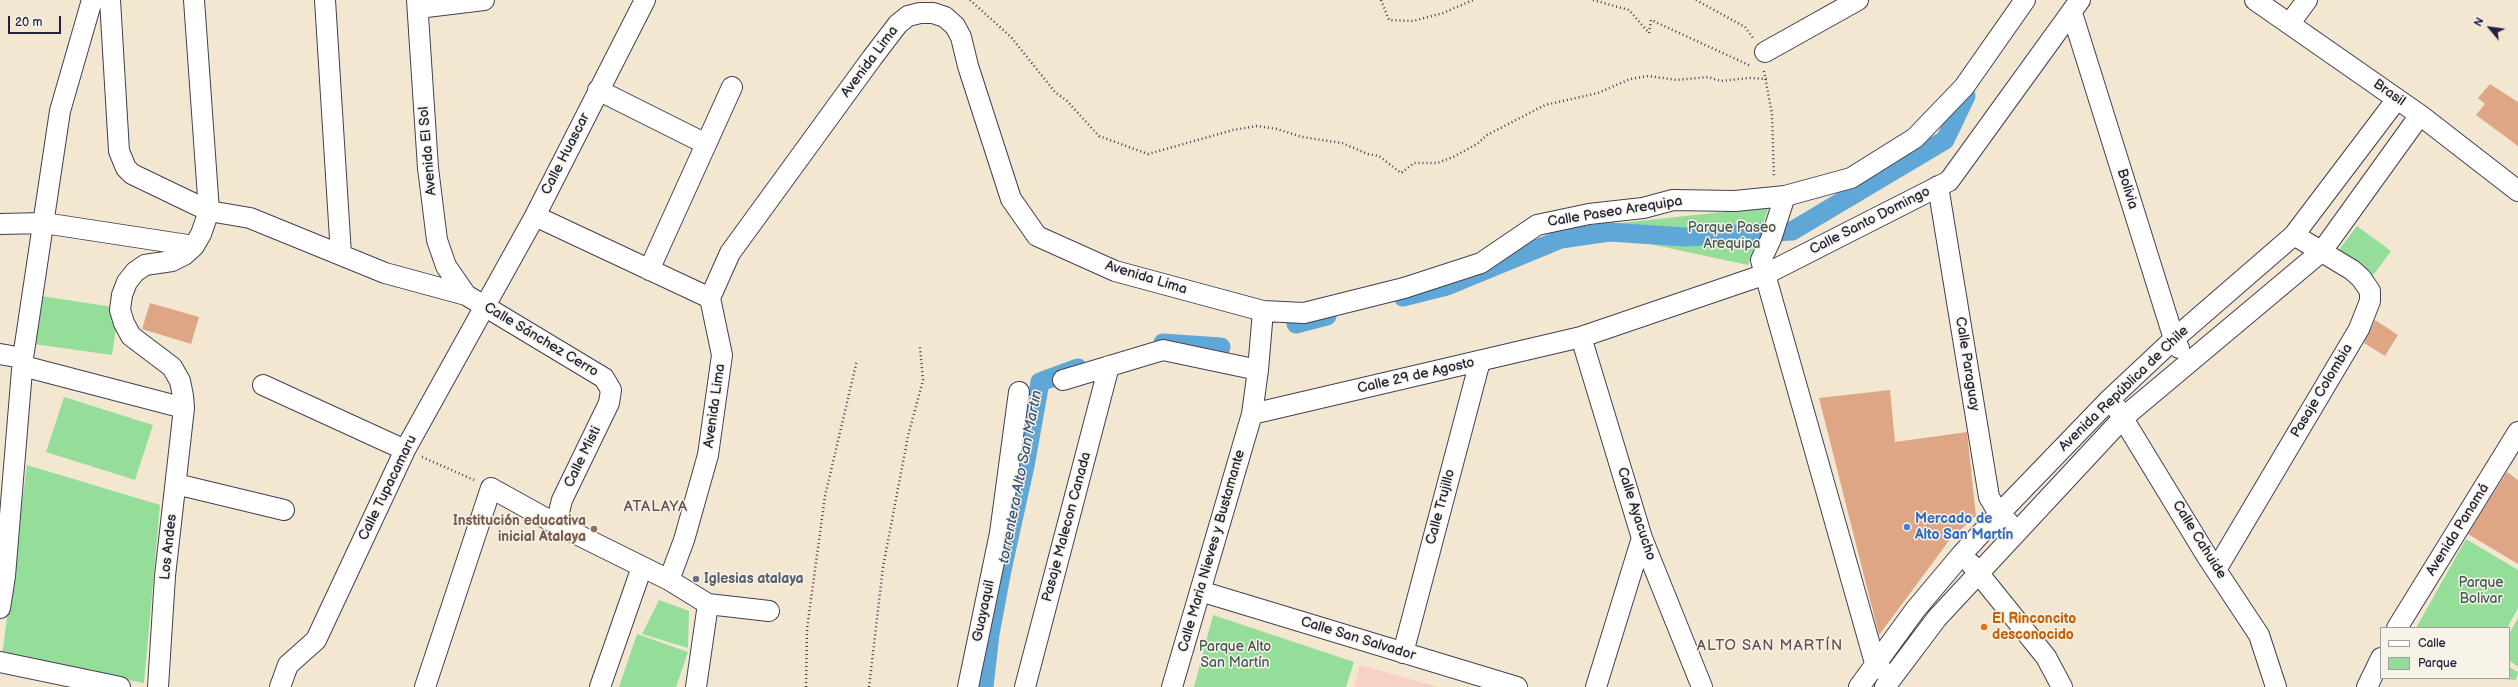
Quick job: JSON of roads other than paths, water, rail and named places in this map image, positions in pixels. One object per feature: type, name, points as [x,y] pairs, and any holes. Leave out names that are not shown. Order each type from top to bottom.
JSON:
[{"type":"street","points":[[0,608],[5,576],[23,362],[60,111],[92,0]]},
{"type":"street","points":[[110,0],[121,160],[132,174],[209,211],[250,218],[385,273],[466,295]]},
{"type":"street","points":[[0,224],[44,223],[194,246],[209,211],[194,0]]},
{"type":"street","points":[[325,0],[341,255]]},
{"type":"street","points":[[417,4],[484,0]]},
{"type":"street","name":"Calle Huascar","points":[[484,305],[535,216],[645,0]]},
{"type":"street","points":[[1760,63],[1858,0]]},
{"type":"street","name":"Calle Paseo Arequipa","points":[[1263,311],[1304,313],[1404,288],[1481,263],[1537,225],[1589,214],[1643,208],[1673,200],[1735,201],[1778,196],[1851,178],[1915,138],[1964,87],[2025,0]]},
{"type":"street","name":"Brasil","points":[[2255,0],[2420,115],[2518,192]]},
{"type":"street","points":[[2290,23],[2307,0]]},
{"type":"street","name":"Avenida El Sol","points":[[417,4],[428,168],[437,240],[446,266],[466,295]]},
{"type":"street","name":"Calle Santo Domingo","points":[[1581,338],[1766,274],[1949,181],[2076,6]]},
{"type":"street","name":"Bolivia","points":[[2076,6],[2174,339],[2187,362]]},
{"type":"street","name":"Avenida Lima","points":[[669,580],[684,540],[710,447],[722,355],[710,298],[730,252],[898,24],[914,14],[933,13],[945,17],[955,26],[961,37],[968,66],[1011,199],[1036,236],[1115,271],[1263,311]]},
{"type":"street","points":[[649,270],[732,88]]},
{"type":"street","points":[[598,90],[706,144]]},
{"type":"street","name":"Avenida República de Chile","points":[[1859,687],[1875,663],[1962,554],[1999,514],[2110,399],[2174,339],[2294,235],[2397,99]]},
{"type":"street","name":"Avenida República de Chile","points":[[1888,682],[1937,618],[2124,417],[2187,362],[2255,309],[2322,251],[2420,115]]},
{"type":"street","name":"Calle Paraguay","points":[[1938,186],[1989,497],[1999,514],[2018,532]]},
{"type":"street","points":[[1778,196],[1771,239],[1761,260],[1875,663],[1888,682]]},
{"type":"street","points":[[535,216],[710,298]]},
{"type":"street","name":"Pasaje Colombia","points":[[2216,570],[2366,315],[2370,300],[2370,291],[2361,278],[2322,251],[2294,235]]},
{"type":"street","name":"Los Andes","points":[[158,687],[165,576],[184,408],[180,381],[172,367],[131,336],[124,323],[120,310],[124,289],[135,272],[145,265],[172,260],[184,255],[194,246]]},
{"type":"street","name":"Calle Sánchez Cerro","points":[[466,295],[598,375],[608,384],[611,390]]},
{"type":"street","name":"Calle Tupacamaru","points":[[280,687],[288,665],[316,640],[405,450],[484,305]]},
{"type":"street","name":"Calle Maria Nieves y Bustamante","points":[[1172,687],[1252,414],[1258,370],[1263,311]]},
{"type":"street","name":"Calle 29 de Agosto","points":[[1252,414],[1581,338]]},
{"type":"street","name":"Calle Ayacucho","points":[[1581,338],[1642,538],[1702,687]]},
{"type":"street","points":[[1063,380],[1163,350],[1258,370]]},
{"type":"street","points":[[0,354],[184,408]]},
{"type":"street","name":"Calle Trujillo","points":[[1402,653],[1480,361]]},
{"type":"street","name":"Pasaje Malecon Canada","points":[[1026,687],[1109,366]]},
{"type":"street","points":[[263,386],[405,450]]},
{"type":"street","name":"Calle Misti","points":[[556,524],[562,500],[609,403],[611,390]]},
{"type":"street","name":"Guayaquil","points":[[968,687],[1000,533],[1019,392]]},
{"type":"street","name":"Calle Cahuide","points":[[2110,399],[2124,417],[2216,570],[2259,635],[2276,687]]},
{"type":"street","name":"Avenida Panamá","points":[[2398,627],[2512,455],[2518,432]]},
{"type":"street","points":[[176,484],[284,510]]},
{"type":"street","points":[[424,687],[491,488],[556,524],[669,580],[708,604],[769,610]]},
{"type":"street","points":[[1596,687],[1642,538]]},
{"type":"street","points":[[1962,554],[2046,658],[2062,687]]},
{"type":"street","points":[[600,687],[642,567]]},
{"type":"street","name":"Calle San Salvador","points":[[1200,591],[1517,687]]},
{"type":"street","points":[[696,687],[708,604]]},
{"type":"street","points":[[2367,687],[2380,660]]},
{"type":"street","points":[[0,662],[120,687]]},
{"type":"waterway","name":"torrentera Alto San Martin","points":[[1403,297],[1447,286],[1561,239],[1609,232],[1685,237],[1792,231],[1945,140],[1966,96]]},
{"type":"waterway","name":"torrentera Alto San Martin","points":[[1296,324],[1327,316]]},
{"type":"waterway","name":"torrentera Alto San Martin","points":[[1163,343],[1221,347]]},
{"type":"waterway","name":"torrentera Alto San Martin","points":[[984,687],[990,634],[1002,570],[1025,466],[1040,382],[1078,368]]},
{"type":"place","name":"Mercado de Alto San Martín","points":[[1907,527]]},
{"type":"place","name":"Institución educativa inicial Atalaya","points":[[594,529]]},
{"type":"place","name":"Iglesias atalaya","points":[[696,579]]},
{"type":"place","name":"El Rinconcito desconocido","points":[[1984,627]]},
{"type":"district","name":"ATALAYA","points":[[656,507]]},
{"type":"district","name":"ALTO SAN MARTÍN","points":[[1770,646]]},
{"type":"park label","name":"Parque Paseo Arequipa","points":[[1732,236]]},
{"type":"park label","name":"Parque Bolivar","points":[[2481,592]]},
{"type":"park label","name":"Parque Alto San Martín","points":[[1235,656]]}]
